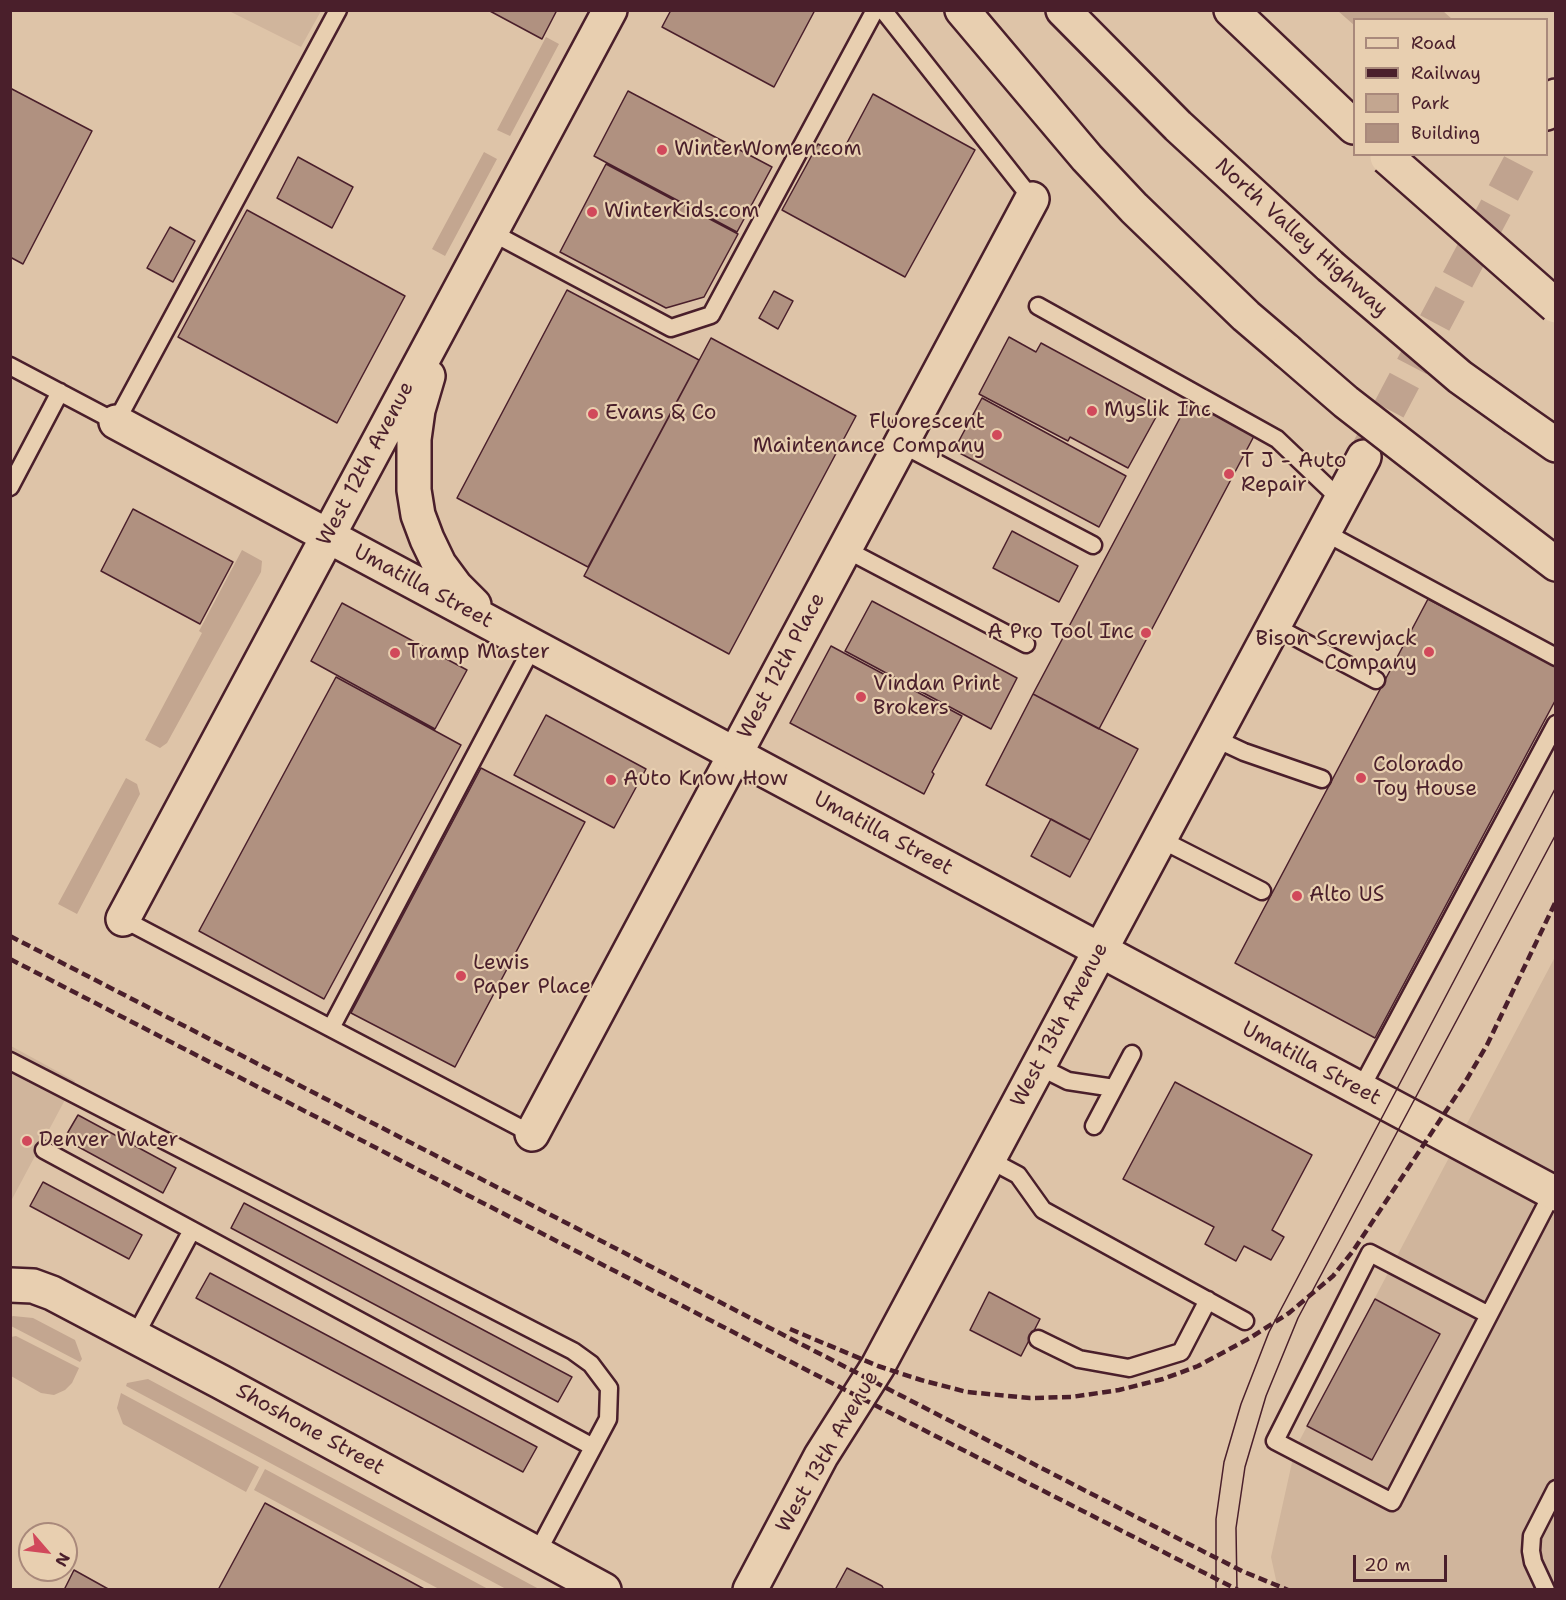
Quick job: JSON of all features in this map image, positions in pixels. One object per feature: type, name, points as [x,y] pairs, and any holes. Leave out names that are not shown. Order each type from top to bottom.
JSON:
[{"type":"main road","name":"West 12th Avenue","points":[[123,919],[610,10]]},
{"type":"main road","points":[[962,10],[1087,158],[1134,208],[1238,308],[1373,423],[1556,564]]},
{"type":"main road","name":"North Valley Highway","points":[[1063,10],[1178,126],[1330,266],[1460,377],[1556,445]]},
{"type":"main road","points":[[1231,10],[1353,127]]},
{"type":"main road","points":[[1548,110],[1556,96]]},
{"type":"main road","points":[[1385,156],[1556,306]]},
{"type":"main road","name":"West 12th Place","points":[[532,1134],[1032,199]]},
{"type":"main road","points":[[442,324],[418,410],[414,439],[414,490],[418,515],[439,564],[456,587],[502,629]]},
{"type":"main road","name":"Umatilla Street","points":[[116,422],[1360,1090],[1554,1191]]},
{"type":"main road","name":"West 13th Avenue","points":[[750,1590],[821,1456],[878,1366],[1364,457]]},
{"type":"main road","name":"Shoshone Street","points":[[10,1285],[33,1286],[52,1293],[604,1590]]},
{"type":"lane","points":[[10,366],[116,422],[338,10]]},
{"type":"lane","points":[[491,232],[671,328],[711,315],[875,10]]},
{"type":"lane","points":[[883,10],[1032,199]]},
{"type":"lane","points":[[1038,306],[1277,439],[1341,500]]},
{"type":"lane","points":[[10,487],[60,392]]},
{"type":"lane","points":[[901,444],[1093,545]]},
{"type":"lane","points":[[1324,532],[1556,657]]},
{"type":"lane","points":[[844,549],[1026,644]]},
{"type":"lane","points":[[1274,626],[1376,680]]},
{"type":"lane","points":[[331,1028],[533,646]]},
{"type":"lane","points":[[1360,1090],[1556,724]]},
{"type":"lane","points":[[1214,738],[1244,752],[1322,779]]},
{"type":"lane","points":[[1160,838],[1262,891]]},
{"type":"lane","points":[[123,919],[532,1134]]},
{"type":"lane","points":[[1094,1126],[1132,1054]]},
{"type":"lane","points":[[10,1061],[573,1351],[591,1364],[609,1388],[608,1419],[537,1553]]},
{"type":"lane","points":[[1038,1066],[1068,1081],[1114,1088]]},
{"type":"lane","points":[[44,1150],[593,1447]]},
{"type":"lane","points":[[988,1159],[1018,1175],[1043,1210],[1245,1320]]},
{"type":"lane","points":[[1489,1315],[1370,1253],[1275,1441],[1392,1502],[1554,1191]]},
{"type":"lane","points":[[135,1336],[192,1230]]},
{"type":"lane","points":[[1038,1339],[1079,1359],[1129,1368],[1181,1352],[1208,1300]]},
{"type":"lane","points":[[1546,1590],[1533,1562],[1532,1536],[1556,1489]]},
{"type":"shaded area","points":[[321,10],[301,47],[229,11]]},
{"type":"shaded area","points":[[1555,957],[1555,1589],[1278,1589],[1271,1557],[1295,1449]]},
{"type":"shaded area","name":"Denver Water","points":[[11,1046],[75,1081],[11,1201]]},
{"type":"green space","points":[[1338,11],[1443,11],[1451,18],[1353,18],[1353,24]]},
{"type":"green space","points":[[546,37],[559,44],[510,136],[497,130]]},
{"type":"green space","points":[[484,152],[497,159],[445,256],[432,249]]},
{"type":"green space","points":[[242,550],[262,561],[261,572],[167,743],[160,748],[145,740],[202,633],[199,631]]},
{"type":"green space","points":[[126,778],[137,784],[140,794],[77,914],[58,904]]},
{"type":"green space","points":[[13,1316],[33,1318],[75,1340],[82,1359],[80,1362],[11,1326]]},
{"type":"green space","points":[[16,1336],[79,1368],[72,1383],[65,1390],[54,1395],[41,1393],[11,1376],[11,1337]]},
{"type":"green space","points":[[148,1379],[539,1589],[506,1589],[126,1386],[127,1383]]},
{"type":"green space","points":[[121,1393],[259,1467],[246,1492],[123,1424],[117,1408]]},
{"type":"green space","points":[[265,1469],[488,1589],[439,1589],[254,1490]]},
{"type":"building","points":[[488,10],[557,10],[542,39]]},
{"type":"building","points":[[671,10],[815,10],[774,87],[662,27]]},
{"type":"building","points":[[10,88],[92,131],[23,264],[10,257]]},
{"type":"building","points":[[628,91],[772,167],[737,232],[594,156]]},
{"type":"building","points":[[873,94],[975,150],[905,277],[782,210],[818,144],[840,156]]},
{"type":"building","points":[[298,157],[353,187],[332,228],[277,198]]},
{"type":"building","points":[[606,164],[738,234],[704,297],[666,308],[560,252]]},
{"type":"building","points":[[247,210],[405,296],[337,423],[178,337]]},
{"type":"building","points":[[170,227],[195,241],[173,282],[147,268]]},
{"type":"building","points":[[567,290],[699,360],[588,567],[457,498]]},
{"type":"building","points":[[774,291],[793,301],[778,329],[759,318]]},
{"type":"building","points":[[1009,337],[1036,352],[1041,343],[1161,408],[1128,468],[1070,437],[1068,441],[979,394]]},
{"type":"building","points":[[711,338],[856,416],[729,654],[584,576]]},
{"type":"building","points":[[982,398],[1126,476],[1099,527],[954,450]]},
{"type":"building","points":[[1189,401],[1254,436],[1099,729],[1033,694]]},
{"type":"building","points":[[133,509],[233,562],[200,624],[101,571]]},
{"type":"building","points":[[1012,531],[1078,566],[1059,602],[993,568]]},
{"type":"building","points":[[1428,599],[1556,666],[1556,699],[1375,1038],[1235,963]]},
{"type":"building","points":[[872,601],[1017,678],[991,729],[845,651]]},
{"type":"building","points":[[342,603],[467,670],[435,729],[311,661]]},
{"type":"building","points":[[831,646],[962,716],[932,772],[934,774],[924,794],[790,723]]},
{"type":"building","points":[[336,677],[461,745],[324,999],[199,931]]},
{"type":"building","points":[[1033,694],[1138,749],[1090,840],[986,785]]},
{"type":"building","points":[[546,715],[646,769],[614,828],[514,775]]},
{"type":"building","points":[[481,768],[585,822],[455,1067],[351,1013]]},
{"type":"building","points":[[1051,819],[1090,840],[1070,877],[1031,856]]},
{"type":"building","points":[[1175,1082],[1312,1155],[1272,1230],[1284,1237],[1271,1260],[1244,1246],[1236,1261],[1205,1244],[1214,1227],[1123,1179]]},
{"type":"building","points":[[78,1115],[176,1168],[163,1193],[64,1139]]},
{"type":"building","points":[[43,1182],[142,1235],[129,1259],[30,1206]]},
{"type":"building","points":[[244,1203],[572,1377],[558,1402],[231,1228]]},
{"type":"building","points":[[210,1273],[537,1447],[523,1472],[196,1298]]},
{"type":"building","points":[[989,1292],[1040,1319],[1021,1356],[970,1330]]},
{"type":"building","points":[[1375,1299],[1440,1334],[1372,1460],[1307,1426]]},
{"type":"building","points":[[265,1503],[426,1590],[218,1590]]},
{"type":"building","points":[[847,1568],[882,1586],[884,1590],[835,1590]]},
{"type":"building","points":[[78,1572],[110,1590],[64,1590],[68,1582],[78,1582]]},
{"type":"tunnel","points":[[1366,453],[1523,156]]},
{"type":"tram line","points":[[1216,1590],[1216,1519],[1224,1462],[1241,1404],[1269,1332],[1556,787]]},
{"type":"tram line","points":[[1237,1590],[1236,1528],[1245,1467],[1266,1396],[1298,1318],[1556,834]]},
{"type":"railway","points":[[790,1329],[878,1366],[921,1380],[967,1392],[1030,1398],[1071,1397],[1119,1390],[1163,1379],[1198,1366],[1250,1338],[1289,1313],[1333,1276],[1353,1251],[1464,1084],[1487,1045],[1556,901]]},
{"type":"railway","points":[[10,936],[1181,1540],[1242,1571],[1288,1590]]},
{"type":"railway","points":[[10,959],[1238,1590]]},
{"type":"place","name":"WinterWomen.com","points":[[662,150]]},
{"type":"place","name":"WinterKids.com","points":[[592,212]]},
{"type":"place","name":"Myslik Inc","points":[[1092,411]]},
{"type":"place","name":"Evans & Co","points":[[593,414]]},
{"type":"place","name":"Fluorescent Maintenance Company","points":[[997,435]]},
{"type":"place","name":"T J - Auto Repair","points":[[1229,474]]},
{"type":"place","name":"A Pro Tool Inc","points":[[1146,633]]},
{"type":"place","name":"Bison Screwjack Company","points":[[1429,652]]},
{"type":"place","name":"Tramp Master","points":[[395,653]]},
{"type":"place","name":"Vindan Print Brokers","points":[[861,697]]},
{"type":"place","name":"Colorado Toy House","points":[[1361,778]]},
{"type":"place","name":"Auto Know How","points":[[611,780]]},
{"type":"place","name":"Alto US","points":[[1297,896]]},
{"type":"place","name":"Lewis Paper Place","points":[[461,976]]},
{"type":"place","name":"Denver Water","points":[[27,1141]]}]
